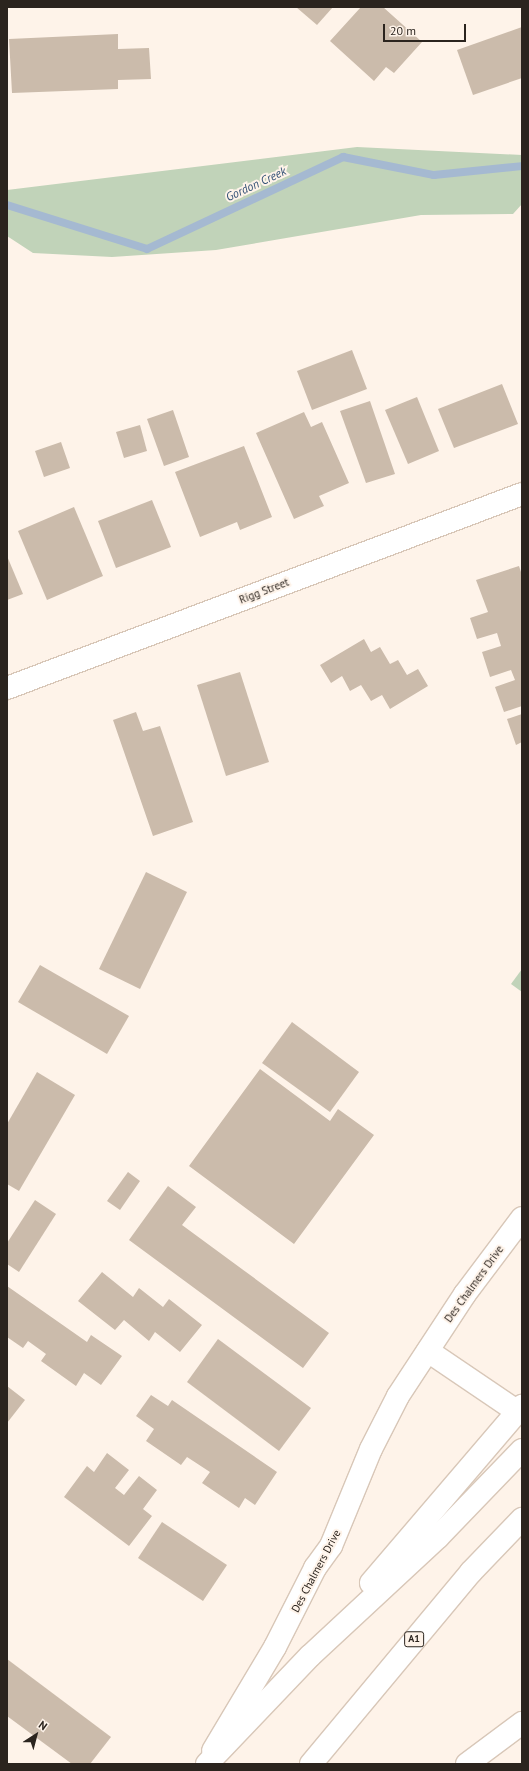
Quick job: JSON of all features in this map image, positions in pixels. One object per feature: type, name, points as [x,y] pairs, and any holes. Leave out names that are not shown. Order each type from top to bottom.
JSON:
[{"type":"main road","name":"Rigg Street","points":[[7,688],[522,494]]},
{"type":"main road","name":"Des Chalmers Drive","points":[[206,1764],[268,1660],[296,1610],[315,1568],[334,1539],[371,1449],[385,1420],[465,1294],[522,1218]]},
{"type":"main road","name":"Des Chalmers Drive","points":[[310,1656],[521,1411],[428,1351]]},
{"type":"main road","name":"Des Chalmers Drive","points":[[206,1764],[310,1656],[438,1537],[522,1450]]},
{"type":"main road","name":"A1","points":[[311,1764],[471,1572],[522,1519]]},
{"type":"main road","points":[[467,1764],[522,1723]]},
{"type":"green space","points":[[357,147],[522,155],[522,204],[513,214],[421,215],[216,250],[112,257],[33,253],[7,236],[7,190]]},
{"type":"green space","points":[[522,969],[522,992],[511,984]]},
{"type":"building","points":[[296,7],[333,7],[317,25]]},
{"type":"building","points":[[361,7],[383,7],[422,42],[394,73],[386,67],[374,81],[330,41]]},
{"type":"building","points":[[522,27],[522,78],[473,95],[457,50]]},
{"type":"building","points":[[118,34],[118,49],[149,48],[151,79],[118,80],[118,89],[12,93],[9,39]]},
{"type":"building","points":[[352,350],[367,389],[312,410],[297,371]]},
{"type":"building","points":[[502,384],[518,424],[454,448],[438,409]]},
{"type":"building","points":[[417,397],[439,451],[408,464],[385,410]]},
{"type":"building","points":[[370,401],[395,474],[366,483],[340,411]]},
{"type":"building","points":[[173,410],[189,457],[164,466],[147,419]]},
{"type":"building","points":[[304,412],[311,427],[322,422],[349,483],[319,496],[324,506],[294,519],[256,433]]},
{"type":"building","points":[[140,425],[147,451],[124,458],[116,432]]},
{"type":"building","points":[[61,442],[70,468],[44,477],[35,451]]},
{"type":"building","points":[[244,446],[272,517],[240,530],[237,522],[200,537],[175,472]]},
{"type":"building","points":[[152,500],[171,547],[116,568],[98,521]]},
{"type":"building","points":[[74,507],[103,576],[47,600],[18,531]]},
{"type":"building","points":[[7,556],[23,594],[7,600]]},
{"type":"building","points":[[519,566],[522,575],[522,706],[504,712],[495,687],[515,680],[511,670],[490,677],[482,652],[501,646],[497,633],[477,639],[470,618],[488,612],[476,580]]},
{"type":"building","points":[[364,639],[371,652],[380,647],[390,664],[398,660],[407,675],[418,669],[428,686],[390,709],[382,695],[371,701],[361,685],[350,691],[342,676],[331,683],[320,665]]},
{"type":"building","points":[[240,672],[269,762],[226,776],[197,685]]},
{"type":"building","points":[[136,712],[143,731],[160,726],[193,822],[153,836],[113,720]]},
{"type":"building","points":[[522,714],[522,742],[516,745],[507,719]]},
{"type":"building","points":[[146,872],[187,892],[140,989],[99,969]]},
{"type":"building","points":[[40,965],[129,1016],[107,1054],[18,1002]]},
{"type":"building","points":[[292,1022],[359,1072],[330,1112],[262,1063]]},
{"type":"building","points":[[260,1069],[330,1121],[338,1109],[374,1135],[294,1244],[189,1166]]},
{"type":"building","points":[[37,1072],[75,1095],[19,1191],[7,1184],[7,1124]]},
{"type":"building","points":[[128,1172],[140,1181],[120,1210],[107,1201]]},
{"type":"building","points":[[168,1186],[196,1207],[182,1225],[329,1333],[303,1368],[129,1240]]},
{"type":"building","points":[[35,1200],[56,1214],[19,1272],[7,1264],[7,1243]]},
{"type":"building","points":[[102,1272],[133,1297],[139,1288],[163,1307],[169,1299],[202,1325],[180,1352],[155,1332],[149,1341],[124,1320],[115,1330],[78,1301]]},
{"type":"building","points":[[7,1286],[87,1342],[91,1335],[122,1356],[101,1385],[84,1373],[76,1386],[41,1361],[46,1354],[28,1341],[23,1348],[7,1337]]},
{"type":"building","points":[[218,1339],[311,1408],[279,1451],[187,1382]]},
{"type":"building","points":[[7,1386],[25,1400],[7,1423]]},
{"type":"building","points":[[151,1395],[168,1406],[172,1400],[277,1472],[255,1505],[245,1498],[239,1508],[202,1483],[210,1472],[187,1457],[181,1465],[146,1441],[154,1429],[136,1416]]},
{"type":"building","points":[[107,1453],[129,1470],[115,1488],[124,1495],[139,1476],[157,1490],[143,1509],[152,1516],[129,1546],[64,1497],[87,1466],[94,1472]]},
{"type":"building","points":[[162,1522],[227,1565],[203,1601],[138,1558]]},
{"type":"building","points":[[7,1659],[111,1737],[90,1764],[72,1764],[7,1716]]},
{"type":"waterway","name":"Gordon Creek","points":[[7,205],[147,249],[343,157],[434,175],[522,166]]}]
